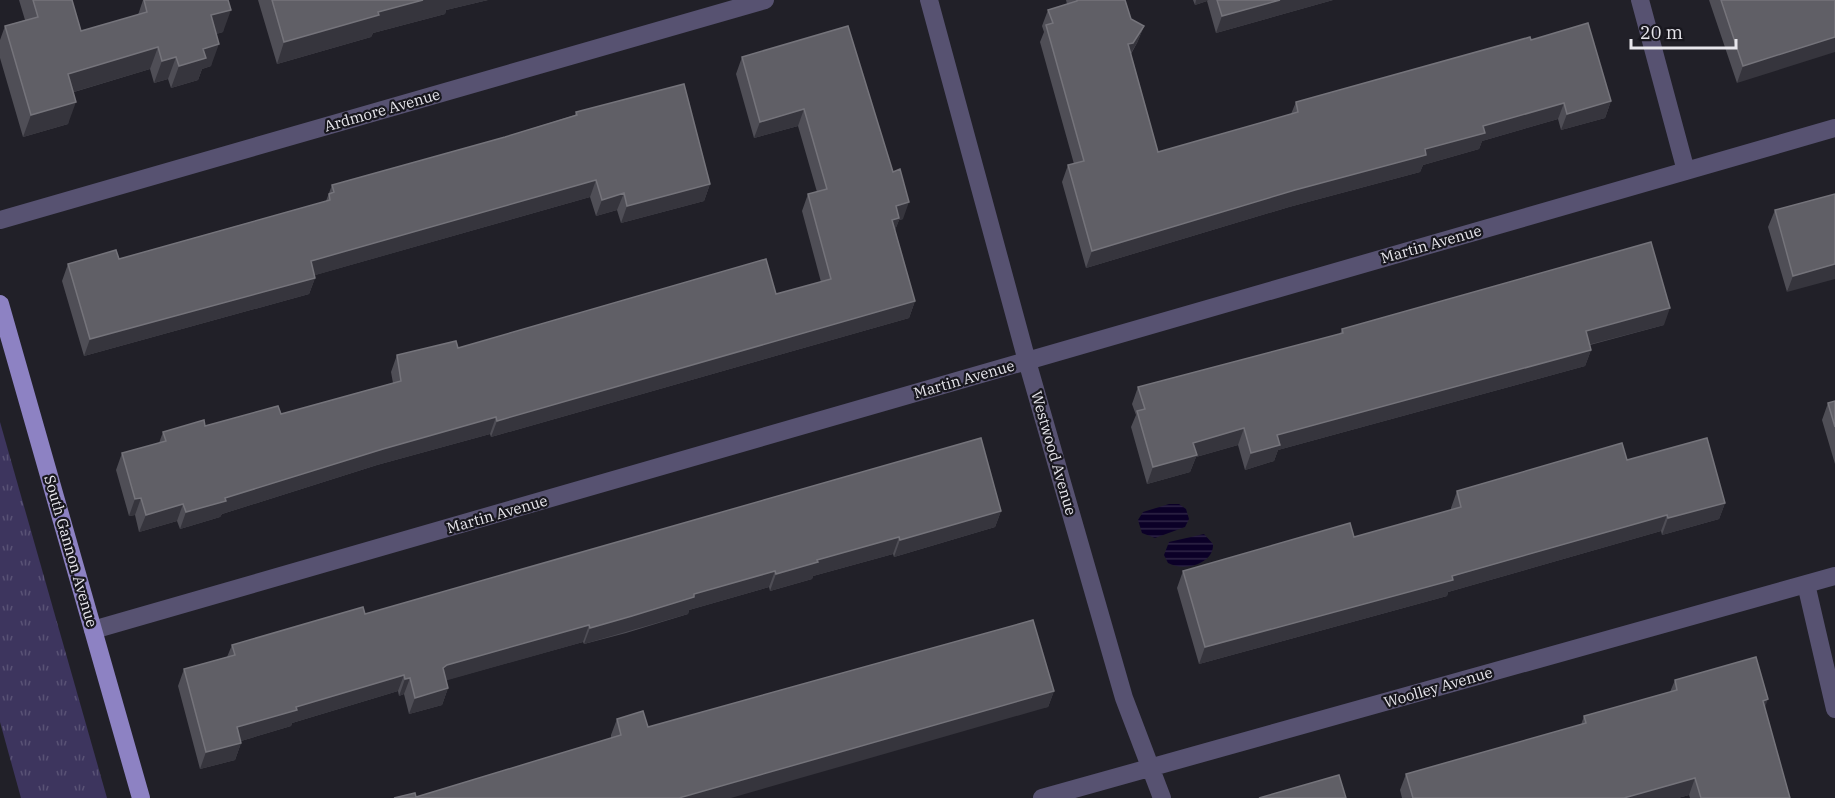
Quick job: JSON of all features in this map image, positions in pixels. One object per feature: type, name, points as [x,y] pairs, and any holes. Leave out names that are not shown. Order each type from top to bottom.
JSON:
[{"type":"main road","name":"South Gannon Avenue","points":[[0,304],[141,798]]},
{"type":"street","name":"Ardmore Avenue","points":[[0,220],[765,0]]},
{"type":"street","name":"Westwood Avenue","points":[[929,0],[1027,361],[1124,698],[1162,798]]},
{"type":"street","points":[[1640,0],[1686,171]]},
{"type":"street","name":"Martin Avenue","points":[[93,630],[1835,128]]},
{"type":"street","name":"Woolley Avenue","points":[[1042,798],[1835,576]]},
{"type":"street","points":[[1806,584],[1835,709]]},
{"type":"green space","points":[[0,422],[107,798],[21,798],[0,722]]},
{"type":"shaded area","points":[[1169,504],[1179,504],[1186,509],[1189,519],[1185,527],[1155,538],[1142,533],[1138,520],[1143,512]]},
{"type":"shaded area","points":[[1204,534],[1213,544],[1209,557],[1190,566],[1182,567],[1168,563],[1164,555],[1169,542]]},
{"type":"building","points":[[33,0],[72,0],[81,31],[147,12],[144,0],[228,0],[231,10],[211,15],[219,44],[203,49],[206,58],[179,66],[176,57],[162,61],[158,47],[68,74],[76,102],[31,115],[5,26],[38,17]]},
{"type":"building","points":[[272,0],[423,0],[284,42]]},
{"type":"building","points":[[1077,0],[1125,0],[1131,19],[1144,26],[1133,43],[1128,44],[1158,152],[1298,112],[1296,102],[1588,23],[1611,101],[1567,114],[1564,103],[1483,126],[1485,133],[1425,149],[1426,155],[1295,190],[1092,251],[1068,165],[1084,161],[1046,25],[1053,23],[1048,10]]},
{"type":"building","points":[[1217,0],[1280,0],[1222,16]]},
{"type":"building","points":[[1721,0],[1835,0],[1835,37],[1743,66]]},
{"type":"building","points":[[848,26],[893,172],[900,169],[909,202],[896,206],[899,218],[892,220],[915,301],[497,421],[496,417],[383,449],[186,512],[183,504],[146,515],[141,498],[135,499],[122,453],[166,441],[163,432],[204,420],[205,426],[278,406],[281,414],[401,381],[397,355],[456,341],[458,348],[766,259],[776,294],[831,279],[808,194],[827,189],[804,109],[760,122],[742,57]]},
{"type":"building","points":[[684,84],[710,184],[627,206],[624,193],[602,200],[596,180],[311,261],[315,278],[90,339],[68,264],[116,250],[119,259],[330,200],[329,194],[334,192],[332,185],[505,137],[577,115],[576,112]]},
{"type":"building","points":[[1835,194],[1835,264],[1793,276],[1775,210]]},
{"type":"building","points":[[1651,242],[1670,308],[1586,331],[1591,350],[1277,435],[1280,445],[1251,453],[1244,428],[1193,443],[1197,455],[1153,467],[1137,411],[1145,409],[1138,387],[1343,333],[1342,329]]},
{"type":"building","points":[[1835,401],[1835,427],[1828,403]]},
{"type":"building","points":[[981,438],[1001,511],[900,540],[899,537],[776,574],[775,571],[694,594],[694,597],[632,616],[590,628],[589,625],[447,665],[443,668],[448,688],[415,698],[410,678],[405,679],[404,675],[296,707],[297,710],[237,727],[241,743],[206,752],[184,669],[235,655],[232,645],[363,607],[365,614]]},
{"type":"building","points":[[1707,438],[1725,503],[1668,518],[1667,515],[1452,576],[1453,580],[1205,647],[1183,571],[1350,523],[1354,537],[1461,507],[1457,491],[1622,443],[1627,460]]},
{"type":"building","points":[[1033,620],[1054,691],[679,798],[394,798],[415,793],[416,797],[621,735],[617,719],[643,711],[648,727]]},
{"type":"building","points":[[1756,657],[1768,699],[1763,701],[1790,798],[1701,798],[1695,778],[1624,798],[1413,798],[1406,774],[1586,723],[1584,716],[1677,690],[1675,680]]},
{"type":"building","points":[[1339,775],[1346,798],[1259,798]]}]
